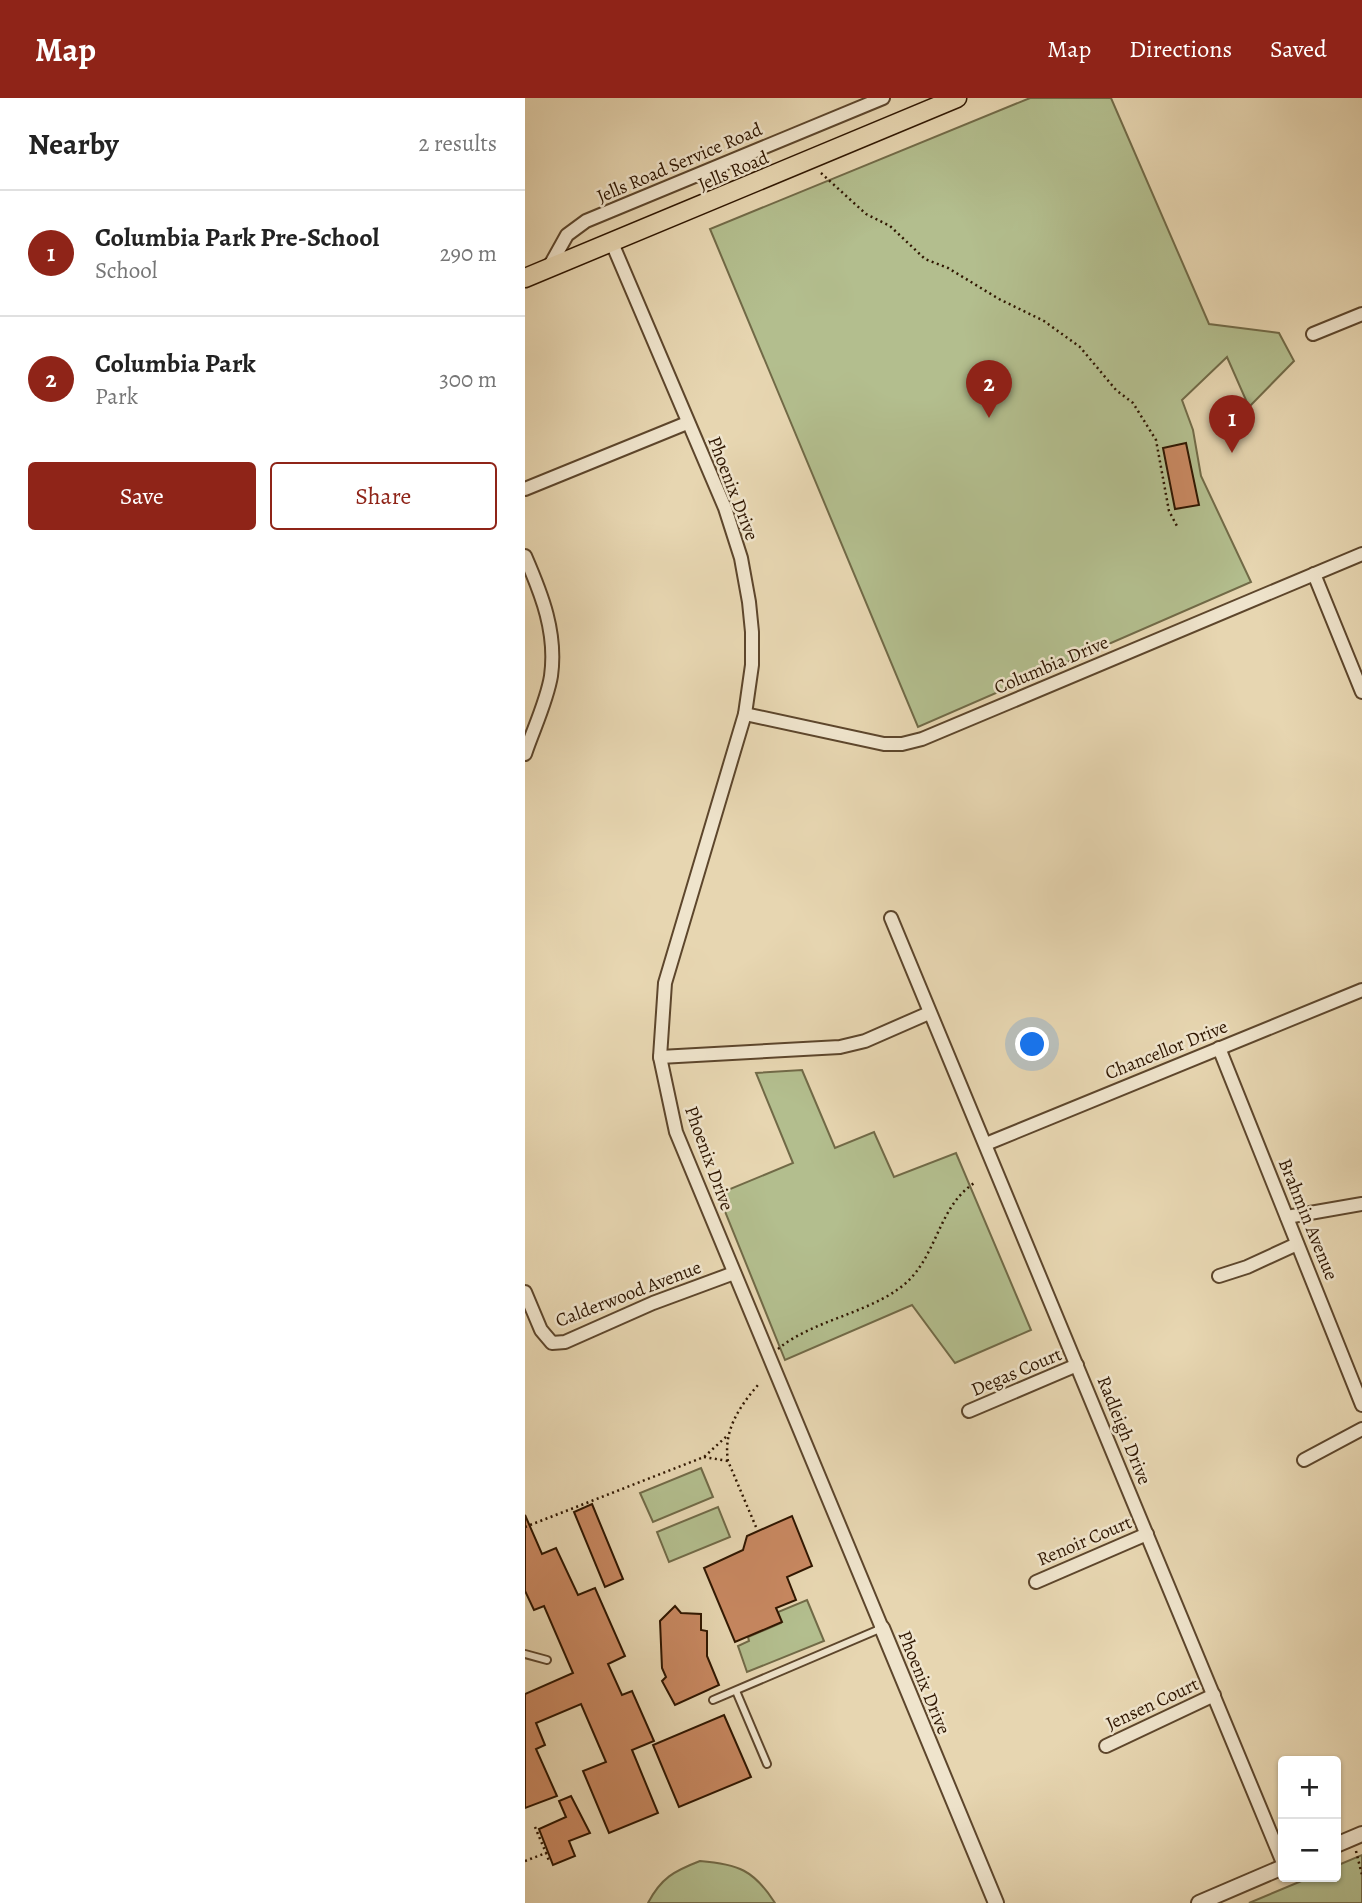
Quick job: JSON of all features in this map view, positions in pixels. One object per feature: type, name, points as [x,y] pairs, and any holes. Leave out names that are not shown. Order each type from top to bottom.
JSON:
[{"type":"main road","name":"Jells Road","points":[[525,278],[957,98]]},
{"type":"street","name":"Jells Road Service Road","points":[[548,269],[567,235],[586,221],[883,98]]},
{"type":"street","name":"Phoenix Drive","points":[[612,243],[725,508],[741,558],[752,632],[752,665],[745,714],[665,983],[660,1057],[676,1132],[996,1903]]},
{"type":"street","points":[[1313,334],[1362,314]]},
{"type":"street","points":[[525,489],[687,423]]},
{"type":"street","name":"Columbia Drive","points":[[745,714],[884,744],[902,744],[922,739],[1362,554]]},
{"type":"street","points":[[525,556],[548,614],[553,645],[551,679],[525,754]]},
{"type":"street","points":[[1314,575],[1362,692]]},
{"type":"street","name":"Radleigh Drive","points":[[891,918],[1278,1853]]},
{"type":"street","name":"Chancellor Drive","points":[[986,1144],[1362,990]]},
{"type":"street","points":[[660,1057],[840,1047],[865,1041],[929,1013]]},
{"type":"street","name":"Brahmin Avenue","points":[[1219,1048],[1362,1405]]},
{"type":"street","points":[[1287,1217],[1362,1204]]},
{"type":"street","points":[[1219,1276],[1247,1267],[1297,1244]]},
{"type":"street","name":"Calderwood Avenue","points":[[525,1292],[541,1330],[552,1343],[565,1342],[653,1303],[734,1273]]},
{"type":"street","name":"Degas Court","points":[[969,1411],[1077,1365]]},
{"type":"street","points":[[1304,1460],[1362,1429]]},
{"type":"street","name":"Renoir Court","points":[[1035,1582],[1147,1534]]},
{"type":"street","name":"Jensen Court","points":[[1106,1746],[1214,1695]]},
{"type":"street","points":[[1199,1903],[1278,1867]]},
{"type":"lane","points":[[713,1700],[882,1628]]},
{"type":"lane","points":[[525,1654],[547,1660]]},
{"type":"lane","points":[[736,1691],[767,1764]]},
{"type":"path","points":[[808,161],[866,214],[890,226],[925,259],[948,268],[999,299],[1044,321],[1080,346],[1116,390],[1133,403],[1156,440],[1169,511],[1178,528]]},
{"type":"path","points":[[769,1357],[790,1339],[863,1308],[910,1279],[927,1256],[957,1196],[976,1182]]},
{"type":"path","points":[[526,1527],[704,1457],[728,1435],[746,1399],[758,1385]]},
{"type":"path","points":[[728,1435],[728,1461],[756,1527]]},
{"type":"path","points":[[704,1457],[728,1461]]},
{"type":"path","points":[[535,1827],[549,1861]]},
{"type":"path","points":[[1357,1836],[1362,1875]]},
{"type":"path","points":[[525,1861],[546,1853]]},
{"type":"green space","points":[[1030,98],[1111,98],[1209,324],[1279,333],[1294,361],[1249,407],[1227,357],[1182,400],[1193,430],[1201,476],[1251,582],[918,727],[710,229]]},
{"type":"green space","points":[[802,1070],[835,1148],[874,1132],[894,1177],[956,1153],[1031,1330],[955,1363],[912,1305],[785,1360],[718,1194],[793,1163],[756,1073]]},
{"type":"green space","points":[[701,1468],[713,1497],[653,1522],[640,1493]]},
{"type":"green space","points":[[718,1507],[730,1537],[669,1562],[657,1532]]},
{"type":"green space","points":[[807,1600],[824,1641],[747,1672],[738,1646],[749,1641],[748,1637],[781,1623],[778,1612]]},
{"type":"green space","points":[[1362,1855],[1362,1903],[1249,1903],[1299,1882],[1341,1882],[1341,1864]]},
{"type":"green space","points":[[700,1861],[725,1864],[744,1871],[760,1883],[775,1903],[648,1903],[669,1876]]},
{"type":"building","points":[[1186,443],[1199,505],[1175,509],[1163,448]]},
{"type":"building","points":[[592,1504],[623,1579],[605,1587],[574,1512]]},
{"type":"building","points":[[525,1515],[542,1554],[556,1548],[578,1595],[595,1588],[625,1656],[608,1664],[622,1695],[632,1691],[654,1741],[632,1750],[658,1813],[609,1833],[583,1771],[606,1762],[581,1704],[536,1723],[545,1745],[536,1749],[557,1796],[525,1808],[525,1694],[573,1673],[544,1606],[534,1610],[525,1591]]},
{"type":"building","points":[[792,1516],[812,1566],[787,1577],[796,1600],[776,1608],[782,1622],[735,1642],[704,1568],[743,1550],[747,1536]]},
{"type":"building","points":[[675,1606],[681,1613],[701,1614],[701,1630],[707,1631],[707,1656],[719,1685],[675,1705],[662,1681],[666,1677],[662,1668],[660,1621]]},
{"type":"building","points":[[724,1715],[751,1777],[679,1807],[653,1745]]},
{"type":"building","points":[[571,1796],[590,1833],[569,1841],[575,1856],[553,1865],[539,1829],[566,1817],[559,1801]]},
{"type":"place","name":"Columbia Park","points":[[989,418]]},
{"type":"place","name":"Columbia Park Pre-School","points":[[1232,453]]}]
